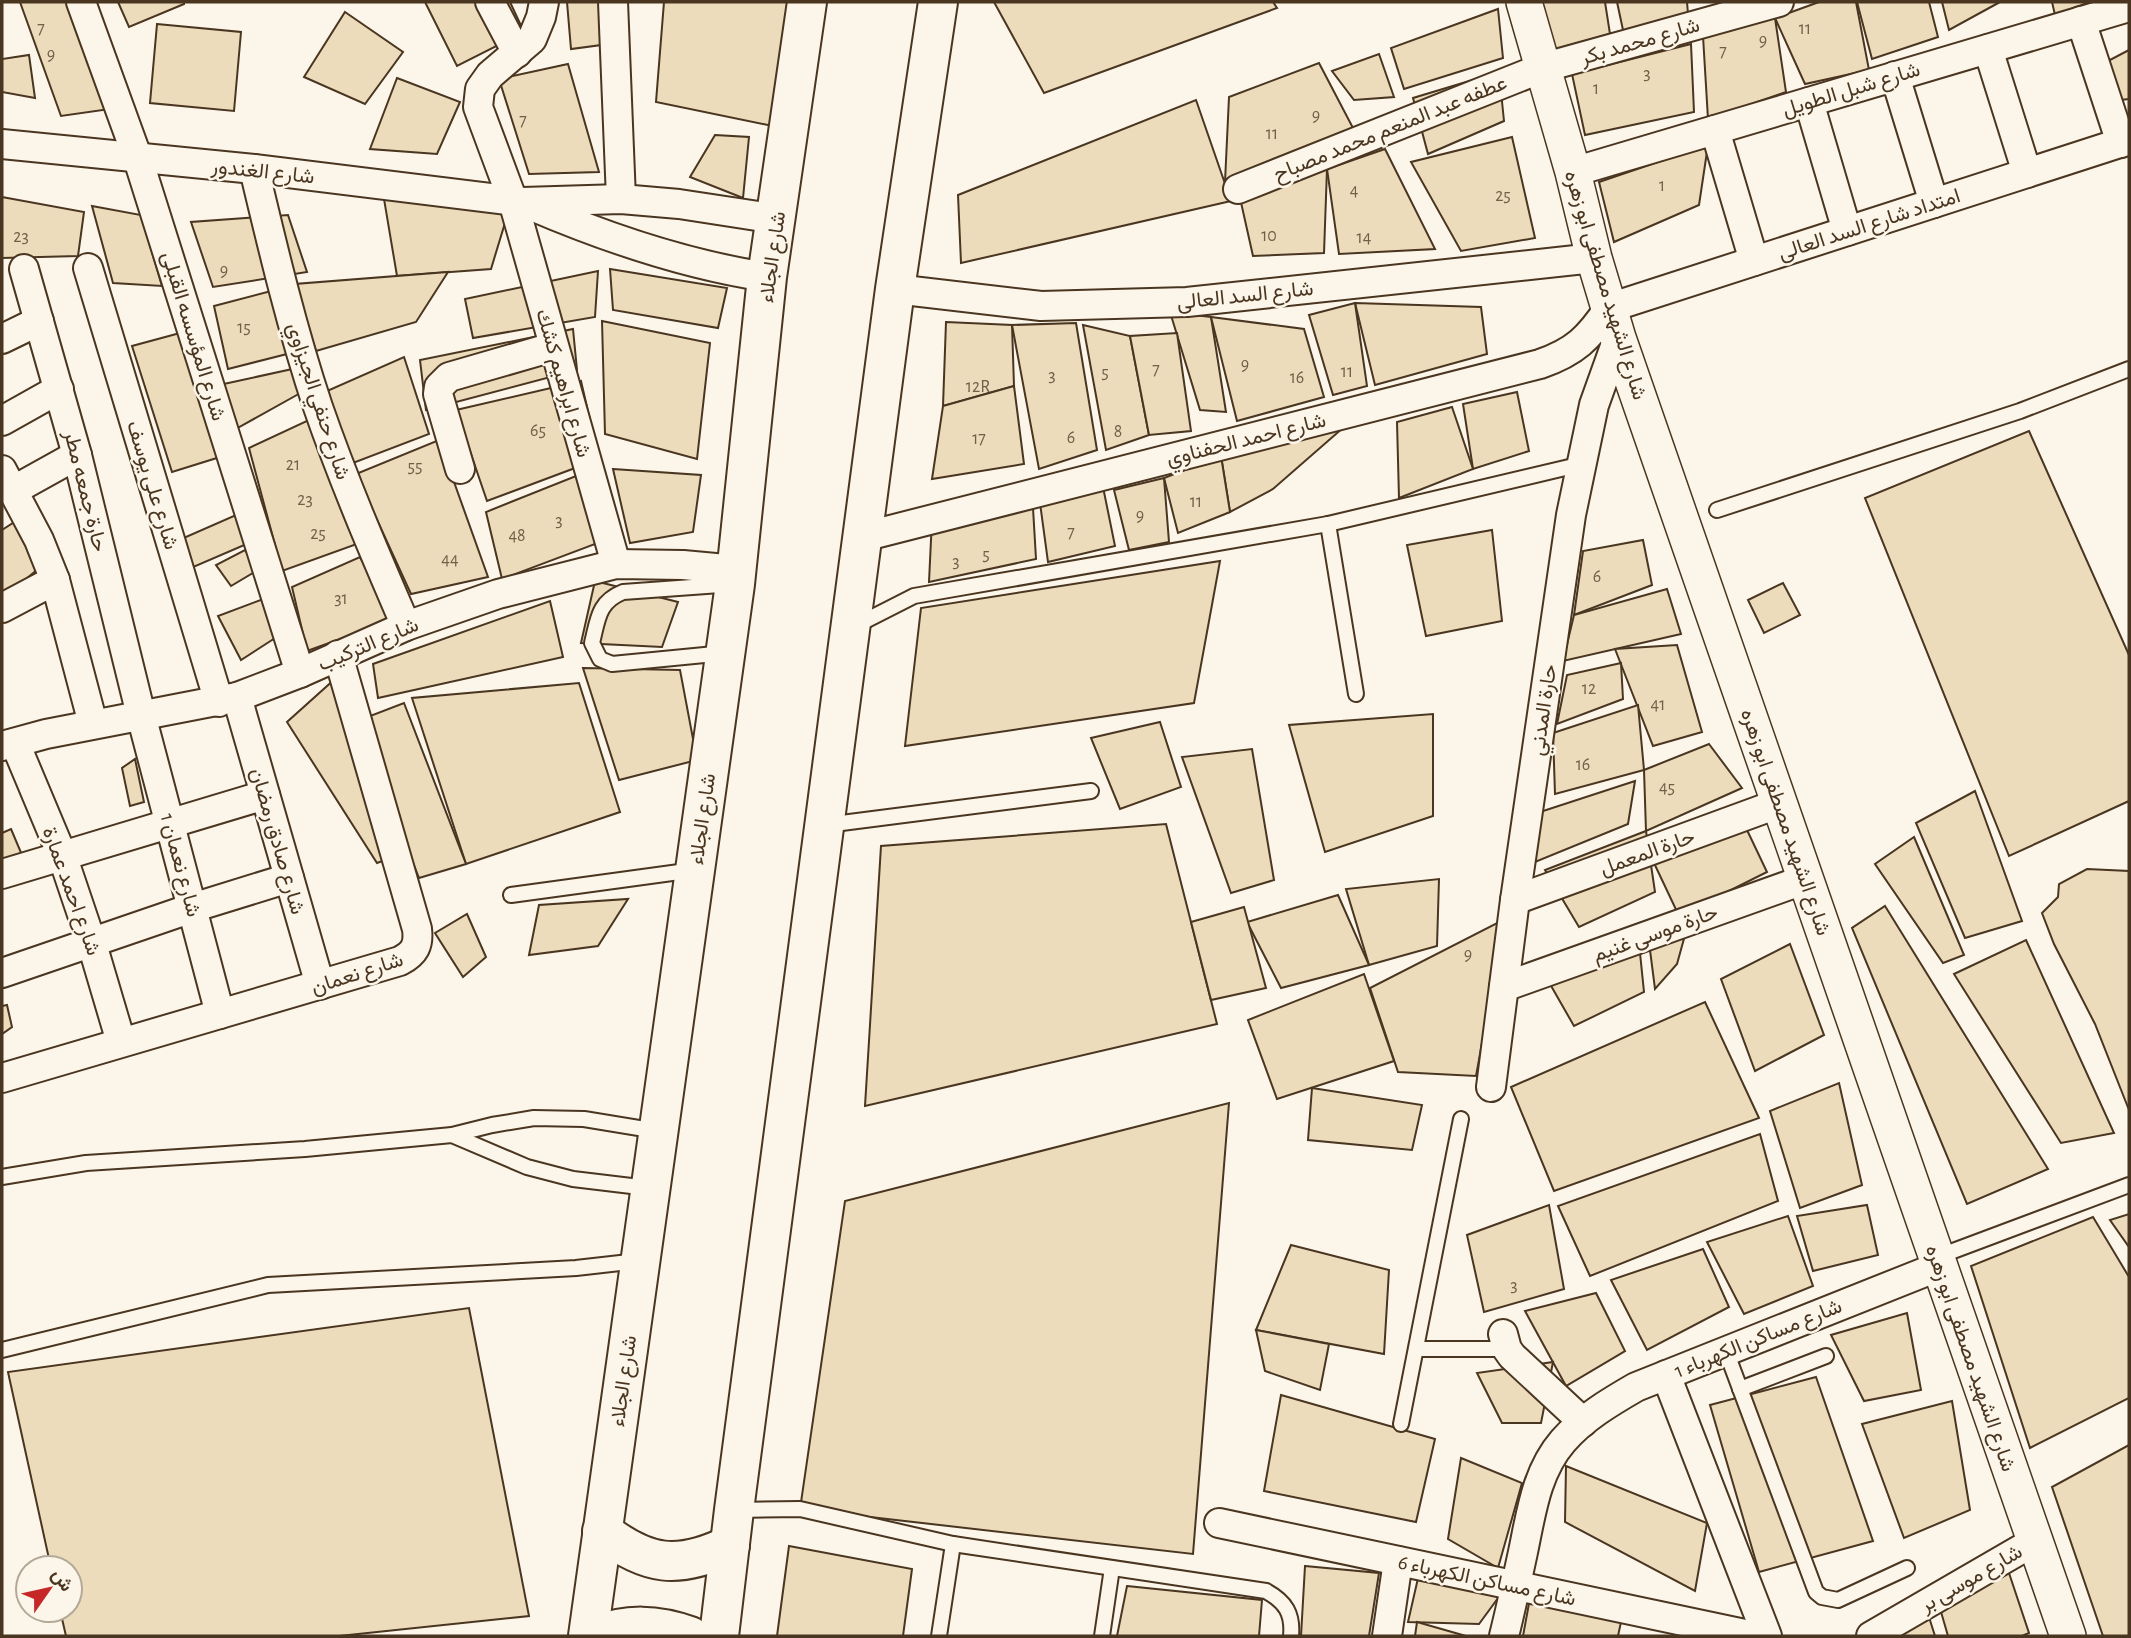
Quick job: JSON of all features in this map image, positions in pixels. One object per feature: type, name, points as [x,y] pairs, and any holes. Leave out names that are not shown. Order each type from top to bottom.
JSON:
[{"type":"main road","name":"شارع الجلاء","points":[[588,1636],[736,577],[767,276],[807,2]]},
{"type":"main road","points":[[719,1636],[895,289],[938,2]]},
{"type":"main road","points":[[602,1531],[624,1548],[650,1559],[678,1562],[705,1557],[732,1527]]},
{"type":"main road","points":[[594,1636],[613,1629],[641,1625],[668,1628],[690,1636]]},
{"type":"street","name":"شارع المؤسسه القبلى","points":[[81,2],[138,159],[300,673]]},
{"type":"street","points":[[490,2],[517,53]]},
{"type":"street","name":"شارع ابراهيم كشك","points":[[544,2],[532,39],[490,75],[480,89],[478,107],[518,202],[553,347],[615,564]]},
{"type":"street","points":[[613,2],[621,200]]},
{"type":"street","name":"شارع الشهيد مصطفى ابو زهره","points":[[1524,2],[1614,323],[2068,1636]]},
{"type":"street","name":"شارع محمد بكر","points":[[1542,68],[1779,2]]},
{"type":"street","name":"شارع شبل الطويل","points":[[1573,172],[2129,7]]},
{"type":"street","points":[[2081,21],[2125,142]]},
{"type":"street","points":[[1988,48],[2027,173]]},
{"type":"street","name":"عطفه عبد المنعم محمد مصباح","points":[[1238,189],[1542,68]]},
{"type":"street","points":[[1895,76],[1934,203]]},
{"type":"street","points":[[1809,102],[1847,231]]},
{"type":"street","points":[[1715,130],[1754,261]]},
{"type":"street","name":"امتداد شارع السد العالى","points":[[1614,323],[1754,261],[2125,142]]},
{"type":"street","name":"شارع الغندور","points":[[2,144],[254,169],[518,202],[621,200],[679,204],[777,219]]},
{"type":"street","name":"شارع حنفي الجيزاوي","points":[[254,169],[282,289],[318,406],[360,521],[406,626]]},
{"type":"street","name":"شارع الغندور","points":[[518,202],[616,239],[673,256],[730,271],[767,276]]},
{"type":"street","name":"شارع السد العالى","points":[[895,289],[1041,306],[1188,302],[1594,258]]},
{"type":"street","name":"شارع على يوسف","points":[[88,268],[228,699]]},
{"type":"street","name":"حارة جمعه مطر","points":[[24,269],[77,455],[141,715]]},
{"type":"street","points":[[2,339],[39,321]]},
{"type":"street","name":"حارة المدني","points":[[1491,1087],[1515,900],[1571,516],[1614,323]]},
{"type":"street","name":"شارع احمد الحفناوي","points":[[863,537],[1540,364],[1563,357],[1614,323]]},
{"type":"street","points":[[460,469],[438,394],[443,381],[553,347]]},
{"type":"street","points":[[2,421],[58,389]]},
{"type":"street","points":[[77,455],[8,480],[39,540],[55,580],[93,724]]},
{"type":"street","name":"شارع التركيب","points":[[8,745],[93,724],[228,699],[300,673],[406,626],[498,594],[615,564],[683,565],[736,577]]},
{"type":"street","points":[[2,608],[55,580]]},
{"type":"street","name":"شارع نعمان","points":[[2,1078],[400,961],[412,954],[418,942],[417,929],[338,655]]},
{"type":"street","name":"شارع صادق رمضان","points":[[228,699],[265,795],[320,985]]},
{"type":"street","name":"شارع نعمان 1","points":[[141,715],[220,1014]]},
{"type":"street","name":"شارع احمد عمارة","points":[[8,745],[62,855],[121,1042]]},
{"type":"street","points":[[2,874],[265,795]]},
{"type":"street","name":"حارة المعمل","points":[[1515,900],[1780,803]]},
{"type":"street","points":[[2,973],[289,878]]},
{"type":"street","name":"حارة موسى غنيم","points":[[1504,987],[1806,879]]},
{"type":"street","name":"شارع مساكن الكهرباء 1","points":[[1504,1636],[1536,1492],[1546,1466],[1562,1442],[1583,1422],[1618,1398],[1666,1375],[1938,1261]]},
{"type":"street","points":[[1505,1341],[1583,1422]]},
{"type":"street","points":[[1666,1375],[1767,1636]]},
{"type":"street","name":"شارع مساكن الكهرباء 6","points":[[1219,1523],[1754,1636]]},
{"type":"street","name":"شارع موسى بر","points":[[1871,1636],[2035,1541]]},
{"type":"street","points":[[1387,1636],[1398,1560]]},
{"type":"lane","points":[[1717,510],[2020,411],[2129,369]]},
{"type":"lane","points":[[850,628],[914,596],[1328,524],[1582,464]]},
{"type":"lane","points":[[1328,524],[1356,694]]},
{"type":"lane","points":[[725,653],[612,664],[600,659],[592,643],[604,604],[612,596],[623,592],[736,577]]},
{"type":"lane","points":[[825,826],[1091,790]]},
{"type":"lane","points":[[511,895],[695,869]]},
{"type":"lane","points":[[2,1177],[86,1164],[305,1149],[452,1135],[534,1118],[584,1119],[658,1131]]},
{"type":"lane","points":[[1402,1423],[1461,1119]]},
{"type":"lane","points":[[452,1135],[527,1167],[573,1179],[650,1188]]},
{"type":"lane","points":[[1938,1261],[2129,1185]]},
{"type":"lane","points":[[2,1350],[268,1285],[563,1269],[640,1261]]},
{"type":"lane","points":[[1416,1349],[1505,1341]]},
{"type":"lane","points":[[1726,1351],[1816,1592],[1822,1597],[1838,1600],[1907,1568]]},
{"type":"lane","points":[[1740,1389],[1826,1356]]},
{"type":"lane","points":[[732,1527],[800,1509],[953,1544],[1266,1591],[1286,1607],[1292,1619],[1291,1636]]},
{"type":"lane","points":[[939,1636],[953,1544]]},
{"type":"lane","points":[[1102,1636],[1112,1568]]},
{"type":"building","points":[[20,2],[68,2],[110,109],[61,116]]},
{"type":"building","points":[[118,2],[184,2],[184,4],[129,27]]},
{"type":"building","points":[[425,2],[510,2],[524,32],[457,66]]},
{"type":"building","points":[[567,2],[603,2],[601,45],[571,49]]},
{"type":"building","points":[[664,2],[804,2],[787,129],[656,102]]},
{"type":"building","points":[[994,2],[1273,2],[1277,8],[1044,93]]},
{"type":"building","points":[[1539,2],[1605,2],[1610,34],[1552,50]]},
{"type":"building","points":[[1617,2],[1687,2],[1688,14],[1626,44]]},
{"type":"building","points":[[1819,2],[1856,2],[1869,70],[1805,84],[1775,18]]},
{"type":"building","points":[[1857,2],[1929,2],[1938,37],[1872,59]]},
{"type":"building","points":[[1942,2],[2000,2],[1949,30]]},
{"type":"building","points":[[2052,2],[2090,2],[2055,15]]},
{"type":"building","points":[[1498,9],[1503,58],[1404,89],[1391,48]]},
{"type":"building","points":[[345,12],[403,52],[365,104],[304,77]]},
{"type":"building","points":[[1775,18],[1786,92],[1708,119],[1703,36]]},
{"type":"building","points":[[157,24],[241,32],[234,111],[150,103]]},
{"type":"building","points":[[1691,44],[1694,112],[1585,135],[1572,74]]},
{"type":"building","points":[[2129,50],[2129,99],[2120,100],[2095,62],[2110,60]]},
{"type":"building","points":[[1379,54],[1394,97],[1354,100],[1332,71]]},
{"type":"building","points":[[29,55],[35,98],[2,92],[2,59]]},
{"type":"building","points":[[1319,63],[1353,128],[1225,182],[1229,97]]},
{"type":"building","points":[[568,64],[599,172],[529,174],[499,79]]},
{"type":"building","points":[[1499,72],[1504,121],[1428,154],[1413,98]]},
{"type":"building","points":[[397,78],[460,102],[437,154],[370,149]]},
{"type":"building","points":[[1196,100],[1231,201],[961,263],[958,195]]},
{"type":"building","points":[[715,135],[749,137],[743,198],[690,177]]},
{"type":"building","points":[[1512,137],[1535,238],[1461,251],[1411,162]]},
{"type":"building","points":[[1708,145],[1699,205],[1614,242],[1599,182]]},
{"type":"building","points":[[1385,149],[1435,249],[1339,254],[1327,169]]},
{"type":"building","points":[[1327,169],[1324,253],[1253,256],[1238,189]]},
{"type":"building","points":[[2,197],[84,212],[78,256],[2,258]]},
{"type":"building","points":[[384,199],[508,213],[491,269],[397,276]]},
{"type":"building","points":[[92,206],[141,215],[162,286],[113,283]]},
{"type":"building","points":[[288,215],[307,272],[213,287],[191,222]]},
{"type":"building","points":[[610,269],[727,288],[718,328],[613,310]]},
{"type":"building","points":[[598,271],[595,317],[473,338],[465,299]]},
{"type":"building","points":[[448,272],[416,322],[316,351],[295,284]]},
{"type":"building","points":[[275,290],[291,353],[228,369],[214,306]]},
{"type":"building","points":[[1355,303],[1481,307],[1487,354],[1375,385]]},
{"type":"building","points":[[1355,303],[1367,386],[1333,395],[1309,315]]},
{"type":"building","points":[[1170,312],[1211,317],[1226,412],[1200,410]]},
{"type":"building","points":[[1211,317],[1304,329],[1324,397],[1237,421]]},
{"type":"building","points":[[602,321],[710,343],[697,459],[605,434]]},
{"type":"building","points":[[946,322],[1012,325],[1014,386],[943,406]]},
{"type":"building","points":[[1076,323],[1097,450],[1039,469],[1012,325]]},
{"type":"building","points":[[1083,325],[1130,336],[1149,435],[1106,450]]},
{"type":"building","points":[[573,329],[577,370],[426,410],[420,360]]},
{"type":"building","points":[[180,333],[220,457],[172,472],[132,346]]},
{"type":"building","points":[[1177,333],[1191,431],[1149,435],[1130,336]]},
{"type":"building","points":[[404,357],[429,434],[353,463],[327,391]]},
{"type":"building","points":[[306,366],[304,391],[234,430],[210,387]]},
{"type":"building","points":[[581,381],[599,459],[487,501],[456,410]]},
{"type":"building","points":[[1014,386],[1024,464],[932,479],[943,406]]},
{"type":"building","points":[[1517,392],[1529,451],[1473,469],[1463,404]]},
{"type":"building","points":[[1452,407],[1473,469],[1399,498],[1397,422]]},
{"type":"building","points":[[311,419],[368,540],[282,571],[249,448]]},
{"type":"building","points":[[1352,420],[1273,489],[1230,512],[1221,456]]},
{"type":"building","points":[[2029,431],[2129,655],[2129,801],[2009,856],[1865,498]]},
{"type":"building","points":[[439,440],[488,577],[411,594],[356,474]]},
{"type":"building","points":[[1221,456],[1230,512],[1178,533],[1164,478]]},
{"type":"building","points":[[596,468],[619,535],[502,579],[486,512]]},
{"type":"building","points":[[613,469],[701,475],[693,532],[630,543]]},
{"type":"building","points":[[1164,478],[1169,542],[1129,550],[1114,490]]},
{"type":"building","points":[[1103,487],[1115,546],[1048,562],[1040,503]]},
{"type":"building","points":[[1033,508],[1036,559],[929,582],[932,519]]},
{"type":"building","points":[[236,515],[249,543],[191,568],[179,540]]},
{"type":"building","points":[[16,521],[38,569],[2,599],[2,530]]},
{"type":"building","points":[[1492,530],[1502,621],[1426,636],[1407,545]]},
{"type":"building","points":[[1643,540],[1652,585],[1574,615],[1583,551]]},
{"type":"building","points":[[245,550],[258,570],[231,586],[216,565]]},
{"type":"building","points":[[360,557],[393,620],[307,651],[292,587]]},
{"type":"building","points":[[1220,561],[1194,703],[905,746],[921,608]]},
{"type":"building","points":[[595,581],[678,602],[662,647],[581,643]]},
{"type":"building","points":[[1783,583],[1800,615],[1764,633],[1748,600]]},
{"type":"building","points":[[1667,589],[1681,634],[1563,661],[1574,615]]},
{"type":"building","points":[[266,598],[286,631],[241,660],[218,616]]},
{"type":"building","points":[[550,601],[563,657],[378,698],[373,664]]},
{"type":"building","points":[[1677,645],[1702,732],[1653,746],[1615,649]]},
{"type":"building","points":[[1621,663],[1623,699],[1557,724],[1567,675]]},
{"type":"building","points":[[583,668],[680,670],[697,760],[619,780]]},
{"type":"building","points":[[336,678],[408,852],[377,863],[287,722]]},
{"type":"building","points":[[579,683],[620,812],[466,864],[412,698]]},
{"type":"building","points":[[404,703],[466,864],[419,878],[357,721]]},
{"type":"building","points":[[1638,705],[1644,770],[1555,794],[1553,733]]},
{"type":"building","points":[[1433,714],[1433,816],[1325,852],[1289,725]]},
{"type":"building","points":[[1160,722],[1181,787],[1120,809],[1091,738]]},
{"type":"building","points":[[1709,744],[1742,788],[1646,831],[1644,770]]},
{"type":"building","points":[[1252,749],[1274,880],[1231,893],[1182,757]]},
{"type":"building","points":[[135,759],[144,802],[130,806],[122,768]]},
{"type":"building","points":[[1635,781],[1628,824],[1535,862],[1540,812]]},
{"type":"building","points":[[1975,791],[2022,921],[1965,938],[1916,823]]},
{"type":"building","points":[[1166,824],[1217,1024],[865,1106],[881,846]]},
{"type":"building","points":[[11,829],[22,855],[2,863],[2,833]]},
{"type":"building","points":[[1747,830],[1767,872],[1679,916],[1654,863]]},
{"type":"building","points":[[1646,831],[1655,892],[1579,927],[1545,870]]},
{"type":"building","points":[[1914,837],[1964,955],[1943,963],[1875,864]]},
{"type":"building","points":[[2087,869],[2129,871],[2129,1110],[2095,1024],[2054,944],[2042,913],[2058,897],[2059,884]]},
{"type":"building","points":[[1439,879],[1437,946],[1369,965],[1346,889]]},
{"type":"building","points":[[1338,895],[1369,965],[1281,988],[1247,922]]},
{"type":"building","points":[[628,899],[598,946],[529,955],[539,905]]},
{"type":"building","points":[[1885,906],[2048,1169],[1967,1204],[1852,928]]},
{"type":"building","points":[[1244,907],[1266,988],[1211,1000],[1191,922]]},
{"type":"building","points":[[467,914],[486,957],[463,977],[435,933]]},
{"type":"building","points":[[1505,919],[1476,1076],[1398,1072],[1370,988]]},
{"type":"building","points":[[1685,935],[1677,964],[1655,989],[1650,950]]},
{"type":"building","points":[[2026,940],[2114,1133],[2061,1143],[1954,974]]},
{"type":"building","points":[[1790,944],[1824,1035],[1755,1071],[1721,979]]},
{"type":"building","points":[[1640,953],[1644,992],[1574,1026],[1550,984]]},
{"type":"building","points":[[1364,974],[1394,1061],[1277,1099],[1248,1020]]},
{"type":"building","points":[[1705,1002],[1759,1118],[1554,1191],[1511,1087]]},
{"type":"building","points":[[7,1005],[12,1027],[2,1034],[2,1006]]},
{"type":"building","points":[[1839,1083],[1862,1185],[1800,1208],[1770,1111]]},
{"type":"building","points":[[1312,1088],[1422,1105],[1412,1150],[1308,1140]]},
{"type":"building","points":[[1229,1103],[1193,1554],[800,1509],[845,1201]]},
{"type":"building","points":[[1760,1134],[1778,1201],[1590,1276],[1558,1206]]},
{"type":"building","points":[[1549,1205],[1564,1289],[1484,1312],[1467,1235]]},
{"type":"building","points":[[1867,1205],[1878,1255],[1813,1271],[1797,1216]]},
{"type":"building","points":[[2129,1214],[2129,1247],[2110,1220]]},
{"type":"building","points":[[1788,1216],[1813,1286],[1744,1314],[1707,1242]]},
{"type":"building","points":[[2093,1217],[2129,1277],[2129,1398],[2030,1448],[1971,1266]]},
{"type":"building","points":[[1291,1245],[1389,1270],[1384,1354],[1256,1330]]},
{"type":"building","points":[[1703,1249],[1729,1307],[1647,1350],[1611,1280]]},
{"type":"building","points":[[1596,1293],[1625,1351],[1566,1386],[1525,1311]]},
{"type":"building","points":[[469,1308],[529,1616],[339,1636],[66,1636],[63,1624],[84,1624],[84,1554],[48,1554],[8,1372]]},
{"type":"building","points":[[1907,1313],[1921,1390],[1864,1401],[1831,1335]]},
{"type":"building","points":[[1256,1330],[1329,1344],[1320,1390],[1265,1371]]},
{"type":"building","points":[[1553,1362],[1541,1423],[1502,1423],[1477,1373]]},
{"type":"building","points":[[1816,1377],[1873,1541],[1759,1572],[1710,1405]]},
{"type":"building","points":[[1281,1395],[1435,1439],[1416,1522],[1264,1491]]},
{"type":"building","points":[[1952,1401],[1970,1510],[1904,1538],[1862,1424]]},
{"type":"building","points":[[2129,1445],[2129,1636],[2103,1636],[2052,1487]]},
{"type":"building","points":[[1461,1458],[1522,1483],[1498,1568],[1448,1539]]},
{"type":"building","points":[[1566,1466],[1707,1523],[1695,1591],[1565,1522]]},
{"type":"building","points":[[789,1546],[912,1569],[903,1636],[777,1636]]},
{"type":"building","points":[[1421,1565],[1501,1594],[1479,1624],[1408,1622]]},
{"type":"building","points":[[1305,1566],[1379,1573],[1369,1636],[1301,1636]]},
{"type":"building","points":[[2009,1573],[2029,1633],[2022,1636],[1948,1636],[1937,1598]]},
{"type":"building","points":[[1127,1586],[1262,1600],[1259,1636],[1117,1636]]},
{"type":"building","points":[[1530,1598],[1621,1622],[1618,1636],[1523,1636]]},
{"type":"building","points":[[1928,1614],[1935,1636],[1889,1636]]},
{"type":"building","points":[[1417,1622],[1466,1636],[1415,1636]]}]
